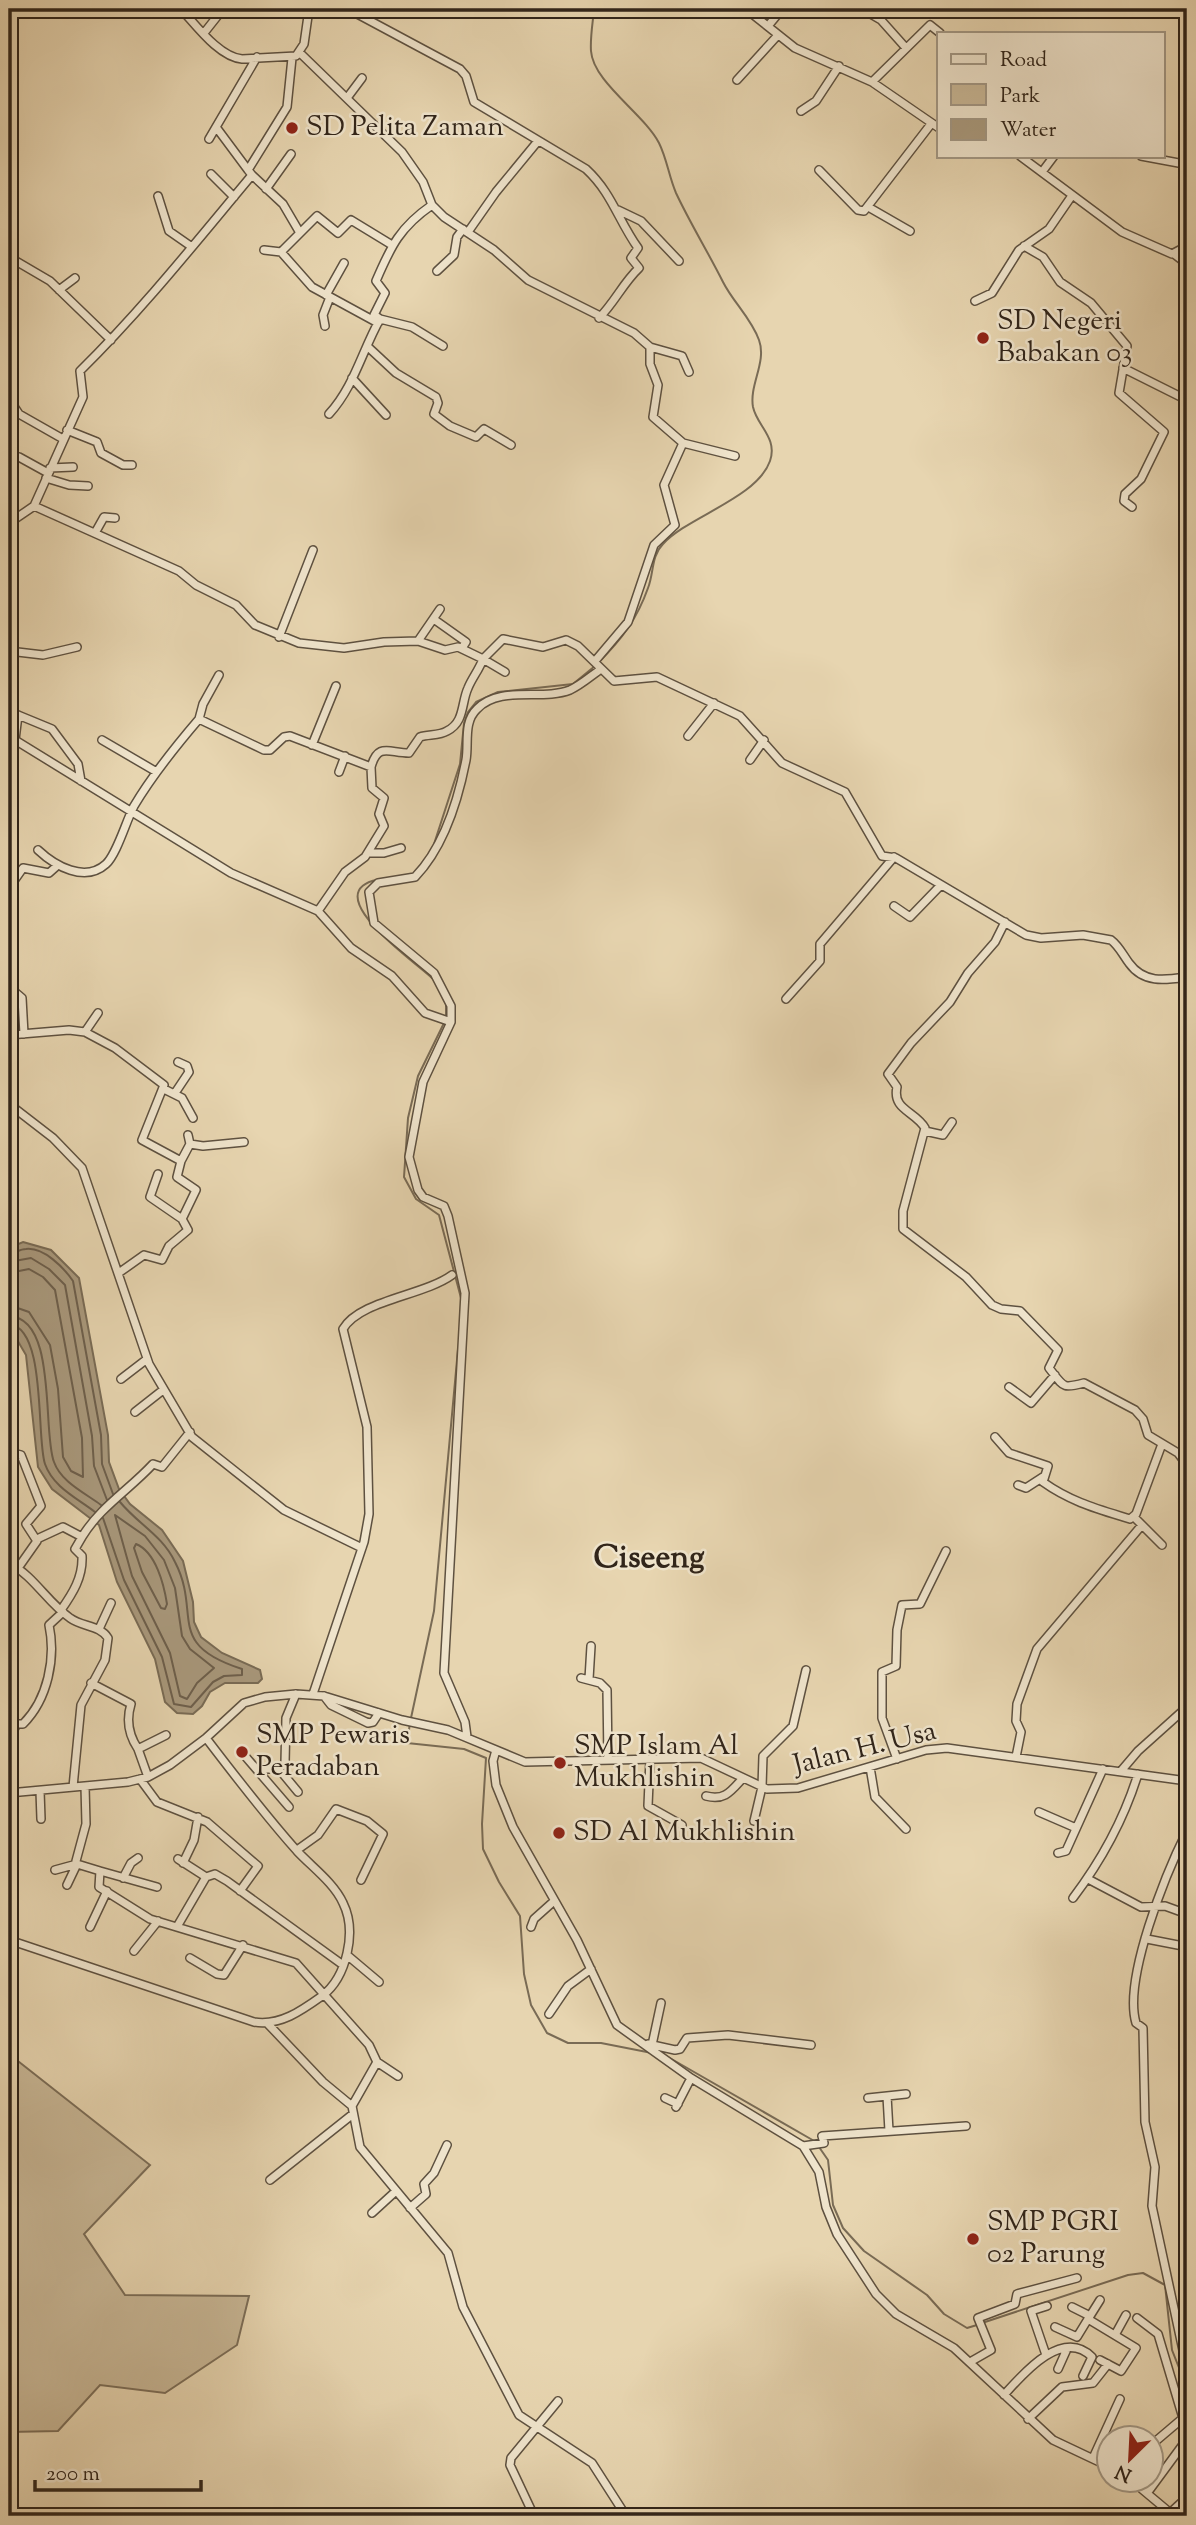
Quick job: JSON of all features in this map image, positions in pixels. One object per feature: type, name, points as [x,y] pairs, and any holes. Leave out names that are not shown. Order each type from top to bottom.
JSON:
[{"type":"street","points":[[181,9],[234,58],[292,58],[304,44],[309,9]]},
{"type":"street","points":[[204,33],[223,9]]},
{"type":"street","points":[[348,9],[460,69],[466,76],[474,102],[586,169],[610,195],[618,210],[620,222],[638,248],[631,258],[639,268],[626,280],[599,318]]},
{"type":"street","points":[[747,9],[800,51],[872,82],[935,126],[870,208]]},
{"type":"street","points":[[768,26],[782,9]]},
{"type":"street","points":[[862,9],[881,20],[906,48]]},
{"type":"street","points":[[872,82],[930,25],[939,32]]},
{"type":"street","points":[[737,80],[778,35]]},
{"type":"street","points":[[299,52],[412,165],[432,205],[494,250],[528,280],[599,318],[634,333],[650,347],[682,356],[689,372]]},
{"type":"street","points":[[209,139],[257,57]]},
{"type":"street","points":[[9,523],[34,506],[83,397],[80,371],[111,340],[192,247],[234,197],[250,173],[287,107],[292,58]]},
{"type":"street","points":[[802,111],[819,96],[839,66]]},
{"type":"street","points":[[347,98],[362,78]]},
{"type":"street","points":[[216,127],[250,173],[286,209],[300,233]]},
{"type":"street","points":[[437,271],[454,255],[457,237],[465,231],[538,141]]},
{"type":"street","points":[[266,189],[290,154]]},
{"type":"street","points":[[1023,158],[1071,197],[1128,236],[1174,254],[1187,264]]},
{"type":"street","points":[[1042,172],[1052,158]]},
{"type":"street","points":[[1152,158],[1184,164]]},
{"type":"street","points":[[819,170],[858,210],[870,208],[910,231]]},
{"type":"street","points":[[211,174],[234,197]]},
{"type":"street","points":[[158,196],[169,231],[192,247]]},
{"type":"street","points":[[975,301],[992,292],[1014,255],[1049,229],[1071,197]]},
{"type":"street","points":[[379,321],[374,315],[385,293],[376,281],[393,245],[408,222],[432,205]]},
{"type":"street","points":[[618,210],[641,221],[679,261]]},
{"type":"street","points":[[281,252],[317,216],[338,233],[351,220],[393,245]]},
{"type":"street","points":[[1024,246],[1042,257],[1060,282],[1091,303],[1127,346],[1119,393],[1164,435],[1141,479],[1125,494],[1124,501],[1132,507]]},
{"type":"street","points":[[1174,254],[1187,246]]},
{"type":"street","points":[[264,250],[281,252],[305,282],[328,296],[379,321],[412,327],[443,346]]},
{"type":"street","points":[[9,257],[50,281],[111,340]]},
{"type":"street","points":[[325,326],[323,314],[328,296],[344,263]]},
{"type":"street","points":[[59,290],[75,278]]},
{"type":"street","points":[[329,414],[345,396],[379,321]]},
{"type":"street","points":[[367,346],[396,373],[436,397],[438,403],[433,414],[450,426],[476,437],[484,429],[511,445]]},
{"type":"street","points":[[650,347],[650,364],[658,385],[653,417],[682,443],[735,456]]},
{"type":"street","points":[[1124,368],[1187,400]]},
{"type":"street","points":[[352,378],[386,415]]},
{"type":"street","points":[[9,399],[19,414],[63,439]]},
{"type":"street","points":[[67,430],[97,442],[101,453],[123,465],[132,465]]},
{"type":"street","points":[[595,661],[625,629],[639,597],[654,545],[675,525],[664,485],[682,443]]},
{"type":"street","points":[[19,457],[69,485],[88,486]]},
{"type":"street","points":[[48,473],[73,467]]},
{"type":"street","points":[[34,506],[179,571],[196,585],[236,605],[255,625],[279,637],[307,645],[344,648],[384,642],[418,641],[445,650],[464,645],[470,634]]},
{"type":"street","points":[[95,533],[104,517],[115,518]]},
{"type":"street","points":[[279,637],[313,550]]},
{"type":"street","points":[[418,641],[425,628],[435,620],[440,609]]},
{"type":"street","points":[[435,620],[464,645],[505,672]]},
{"type":"street","points":[[318,911],[345,872],[368,853],[385,822],[379,814],[384,799],[372,788],[371,767],[374,755],[380,751],[409,753],[422,736],[446,732],[456,724],[464,710],[468,688],[475,681],[483,659],[500,639],[539,647],[566,640],[595,661],[614,681],[657,677],[740,716],[782,763],[845,792],[879,854],[894,857],[940,886],[1033,937],[1083,935],[1111,940],[1133,968],[1145,976],[1168,982],[1187,977]]},
{"type":"street","points":[[9,652],[43,655],[77,647]]},
{"type":"street","points":[[467,1737],[465,1722],[444,1673],[465,1285],[444,1206],[423,1197],[418,1191],[409,1157],[423,1082],[451,1022],[448,997],[434,973],[374,923],[369,907],[370,887],[378,883],[411,880],[436,852],[457,796],[467,756],[468,723],[475,710],[492,700],[567,691],[601,669]]},
{"type":"street","points":[[38,850],[58,864],[86,874],[105,865],[132,809],[155,771],[199,719],[203,704],[219,675]]},
{"type":"street","points":[[312,745],[336,686]]},
{"type":"street","points":[[688,736],[714,703]]},
{"type":"street","points":[[9,714],[52,729],[78,764],[81,781]]},
{"type":"street","points":[[18,715],[15,740],[132,809],[231,873],[318,911],[351,948],[392,976],[425,1013],[451,1022]]},
{"type":"street","points":[[199,719],[264,750],[276,746],[286,736],[371,767]]},
{"type":"street","points":[[102,740],[155,771]]},
{"type":"street","points":[[750,760],[764,740]]},
{"type":"street","points":[[339,772],[345,756]]},
{"type":"street","points":[[368,853],[384,853],[401,848]]},
{"type":"street","points":[[786,999],[820,961],[820,944],[894,857]]},
{"type":"street","points":[[9,888],[23,868],[49,873],[58,864]]},
{"type":"street","points":[[894,906],[910,917],[940,886]]},
{"type":"street","points":[[1005,922],[995,942],[968,973],[950,1002],[911,1044],[888,1074],[897,1087],[896,1101],[919,1120],[925,1131],[903,1211],[903,1228],[967,1277],[992,1305],[1001,1310],[1020,1311],[1058,1350],[1049,1366],[1055,1376],[1070,1388],[1084,1383],[1100,1394],[1126,1404],[1141,1415],[1148,1435],[1178,1453],[1187,1465]]},
{"type":"street","points":[[9,987],[22,998],[24,1034]]},
{"type":"street","points":[[86,1032],[98,1013]]},
{"type":"street","points":[[9,1035],[69,1030],[86,1032],[159,1079],[164,1088],[182,1098],[192,1118]]},
{"type":"street","points":[[175,1093],[189,1072],[187,1066],[178,1062]]},
{"type":"street","points":[[164,1088],[142,1140],[181,1161]]},
{"type":"street","points":[[9,1104],[53,1138],[82,1168],[120,1272],[147,1359],[190,1432],[199,1443],[284,1510],[359,1546]]},
{"type":"street","points":[[925,1131],[943,1135],[952,1122]]},
{"type":"street","points":[[182,1219],[196,1190],[177,1178],[181,1161],[190,1144],[188,1135]]},
{"type":"street","points":[[190,1144],[203,1146],[244,1142]]},
{"type":"street","points":[[120,1272],[144,1255],[162,1259],[169,1246],[188,1230],[182,1219],[150,1197],[158,1174]]},
{"type":"street","points":[[313,1695],[369,1514],[367,1427],[343,1329],[361,1312],[431,1289],[452,1275]]},
{"type":"street","points":[[121,1379],[147,1359]]},
{"type":"street","points":[[1009,1387],[1031,1403],[1055,1376]]},
{"type":"street","points":[[135,1412],[163,1390]]},
{"type":"street","points":[[10,1736],[17,1724],[26,1720],[47,1681],[54,1640],[49,1625],[74,1592],[83,1568],[82,1556],[75,1549],[92,1518],[153,1464],[162,1468],[190,1432]]},
{"type":"street","points":[[995,1437],[1009,1453],[1048,1466],[1042,1477],[1026,1488],[1018,1485]]},
{"type":"street","points":[[1134,1517],[1162,1444]]},
{"type":"street","points":[[9,1452],[21,1455],[41,1506],[26,1524],[37,1539]]},
{"type":"street","points":[[1042,1477],[1044,1482],[1074,1501],[1130,1519],[1134,1517]]},
{"type":"street","points":[[1134,1517],[1162,1545]]},
{"type":"street","points":[[1016,1757],[1021,1731],[1016,1721],[1017,1704],[1037,1649],[1142,1525]]},
{"type":"street","points":[[18,1567],[37,1539],[63,1527],[82,1536]]},
{"type":"street","points":[[897,1759],[882,1718],[882,1672],[896,1666],[897,1630],[902,1605],[920,1604],[946,1551]]},
{"type":"street","points":[[9,1563],[18,1567],[75,1622],[107,1634],[109,1645],[79,1716],[73,1787]]},
{"type":"street","points":[[99,1629],[111,1603]]},
{"type":"street","points":[[591,1646],[585,1679],[607,1690],[608,1760]]},
{"type":"street","points":[[754,1821],[762,1787],[763,1756],[793,1726],[806,1670]]},
{"type":"street","points":[[91,1684],[131,1704],[126,1716],[131,1738],[138,1749],[144,1778],[157,1802],[198,1817],[235,1844],[258,1866],[240,1891]]},
{"type":"street","points":[[279,1769],[285,1761],[286,1718],[296,1694]]},
{"type":"street","name":"Jalan H. Usa","points":[[9,1793],[144,1778],[170,1765],[206,1738],[244,1703],[296,1694],[324,1696],[467,1737],[525,1762],[701,1758],[762,1787],[778,1790],[798,1788],[897,1759],[947,1748],[1187,1781]]},
{"type":"street","points":[[324,1696],[331,1705],[368,1723],[373,1722],[379,1713]]},
{"type":"street","points":[[1121,1772],[1138,1751],[1187,1707]]},
{"type":"street","points":[[9,1718],[17,1724]]},
{"type":"street","points":[[138,1749],[166,1735]]},
{"type":"street","points":[[9,1940],[238,2019],[268,2024],[286,2018],[326,1993],[347,1955],[348,1923],[342,1900],[297,1850],[206,1738]]},
{"type":"street","points":[[496,1750],[496,1785],[523,1846],[591,1969],[617,2025],[651,2046],[661,2057],[691,2078],[803,2146],[819,2172],[826,2207],[836,2234],[864,2278],[896,2314],[944,2341],[1053,2440],[1093,2458],[1120,2399]]},
{"type":"street","points":[[245,1756],[289,1807]]},
{"type":"street","points":[[650,1759],[648,1806],[682,1825]]},
{"type":"street","points":[[870,1767],[876,1797],[906,1829]]},
{"type":"street","points":[[258,1769],[279,1769],[298,1791]]},
{"type":"street","points":[[1058,1853],[1066,1851],[1103,1769]]},
{"type":"street","points":[[1073,1898],[1088,1879],[1110,1841],[1138,1774]]},
{"type":"street","points":[[706,1796],[716,1799],[727,1796],[743,1778]]},
{"type":"street","points":[[67,1885],[77,1864],[86,1824],[85,1786]]},
{"type":"street","points":[[40,1791],[41,1819]]},
{"type":"street","points":[[297,1850],[317,1835],[336,1809],[367,1821],[383,1834],[361,1880]]},
{"type":"street","points":[[1039,1812],[1076,1828]]},
{"type":"street","points":[[198,1817],[194,1839],[180,1861],[206,1877]]},
{"type":"street","points":[[1187,1831],[1172,1861],[1136,1970],[1133,2004],[1136,2023],[1143,2028],[1145,2122],[1155,2167],[1152,2206],[1187,2370]]},
{"type":"street","points":[[123,1878],[129,1865],[138,1858]]},
{"type":"street","points":[[55,1870],[77,1864],[157,1888]]},
{"type":"street","points":[[100,1871],[99,1887],[158,1921],[296,1963],[326,1993],[369,2045],[377,2062],[398,2076]]},
{"type":"street","points":[[178,1926],[206,1877],[215,1874],[343,1965]]},
{"type":"street","points":[[1088,1879],[1141,1907],[1157,1906],[1187,1914]]},
{"type":"street","points":[[90,1927],[107,1891]]},
{"type":"street","points":[[531,1927],[534,1919],[553,1902]]},
{"type":"street","points":[[134,1951],[158,1921]]},
{"type":"street","points":[[1147,1938],[1183,1946]]},
{"type":"street","points":[[190,1958],[217,1974],[224,1975],[243,1945]]},
{"type":"street","points":[[347,1955],[379,1982]]},
{"type":"street","points":[[549,2014],[568,1986],[591,1969]]},
{"type":"street","points":[[651,2046],[661,2003]]},
{"type":"street","points":[[268,2024],[352,2110],[360,2147],[448,2253],[465,2312],[519,2415],[595,2466],[626,2516]]},
{"type":"street","points":[[651,2046],[675,2050],[680,2049],[687,2038],[728,2035],[811,2045]]},
{"type":"street","points":[[270,2180],[352,2110],[377,2062]]},
{"type":"street","points":[[665,2098],[677,2106],[691,2078]]},
{"type":"street","points":[[868,2098],[906,2094]]},
{"type":"street","points":[[887,2096],[889,2131]]},
{"type":"street","points":[[803,2146],[824,2143],[822,2136],[967,2126]]},
{"type":"street","points":[[410,2208],[427,2193],[424,2185],[434,2173],[447,2145]]},
{"type":"street","points":[[372,2213],[396,2191]]},
{"type":"street","points":[[970,2362],[991,2350],[977,2321],[1016,2303],[1017,2294],[1077,2278]]},
{"type":"street","points":[[1055,2327],[1077,2337],[1100,2300]]},
{"type":"street","points":[[1046,2355],[1031,2311],[1047,2306]]},
{"type":"street","points":[[1072,2307],[1136,2348],[1121,2371],[1100,2360]]},
{"type":"street","points":[[1115,2335],[1126,2315]]},
{"type":"street","points":[[1138,2318],[1158,2334],[1187,2428]]},
{"type":"street","points":[[1004,2395],[1035,2361],[1067,2349],[1082,2350],[1092,2357],[1083,2376]]},
{"type":"street","points":[[1058,2369],[1067,2349]]},
{"type":"street","points":[[1028,2419],[1062,2387],[1093,2383],[1108,2364]]},
{"type":"street","points":[[534,2516],[510,2465],[514,2451],[558,2401]]},
{"type":"street","points":[[1164,2434],[1185,2417]]},
{"type":"street","points":[[1164,2471],[1187,2440]]},
{"type":"street","points":[[1150,2494],[1172,2515],[1183,2501],[1187,2489]]},
{"type":"green space","points":[[9,2054],[150,2165],[84,2234],[125,2295],[249,2296],[237,2345],[165,2393],[100,2385],[58,2431],[9,2432]]},
{"type":"water","points":[[23,1242],[51,1250],[79,1278],[108,1435],[109,1462],[119,1489],[130,1504],[162,1530],[183,1561],[193,1602],[194,1622],[201,1637],[222,1653],[260,1670],[262,1679],[258,1683],[225,1683],[210,1692],[202,1706],[193,1714],[177,1713],[165,1702],[155,1659],[117,1582],[99,1525],[52,1489],[38,1467],[26,1355],[9,1326],[9,1248]]},
{"type":"waterway","points":[[594,9],[591,46],[594,63],[609,86],[659,143],[681,204],[727,289],[759,340],[761,357],[752,399],[755,414],[769,439],[772,453],[763,474],[751,486],[674,534],[663,544],[656,554],[650,582],[634,619],[599,662]]},
{"type":"waterway","points":[[434,844],[460,764],[464,723],[476,702],[498,692],[573,684],[595,666]]},
{"type":"waterway","points":[[389,878],[366,884],[358,894],[361,908],[388,941],[432,978]]},
{"type":"waterway","points":[[446,1004],[446,1016]]},
{"type":"waterway","points":[[445,1021],[418,1076],[408,1118],[404,1177],[416,1199],[439,1215],[461,1298]]},
{"type":"waterway","points":[[411,1718],[434,1611],[458,1349]]},
{"type":"waterway","points":[[410,1723],[407,1743],[464,1749],[486,1758],[483,1849],[520,1916],[524,1974],[531,2005],[547,2033],[568,2043],[601,2043],[652,2053]]},
{"type":"waterway","points":[[661,2053],[816,2142]]},
{"type":"waterway","points":[[819,2147],[828,2160],[833,2205],[843,2228],[864,2251],[927,2295],[944,2314],[967,2328],[977,2325]]},
{"type":"waterway","points":[[982,2323],[1128,2275],[1143,2273],[1165,2285],[1172,2350],[1187,2388]]},
{"type":"place","name":"SD Pelita Zaman","points":[[292,128]]},
{"type":"place","name":"SD Negeri Babakan 03","points":[[983,338]]},
{"type":"place","name":"SMP Pewaris Peradaban","points":[[242,1752]]},
{"type":"place","name":"SMP Islam Al Mukhlishin","points":[[560,1763]]},
{"type":"place","name":"SD Al Mukhlishin","points":[[559,1833]]},
{"type":"place","name":"SMP PGRI 02 Parung","points":[[973,2239]]},
{"type":"district","name":"Ciseeng","points":[[649,1559]]}]
